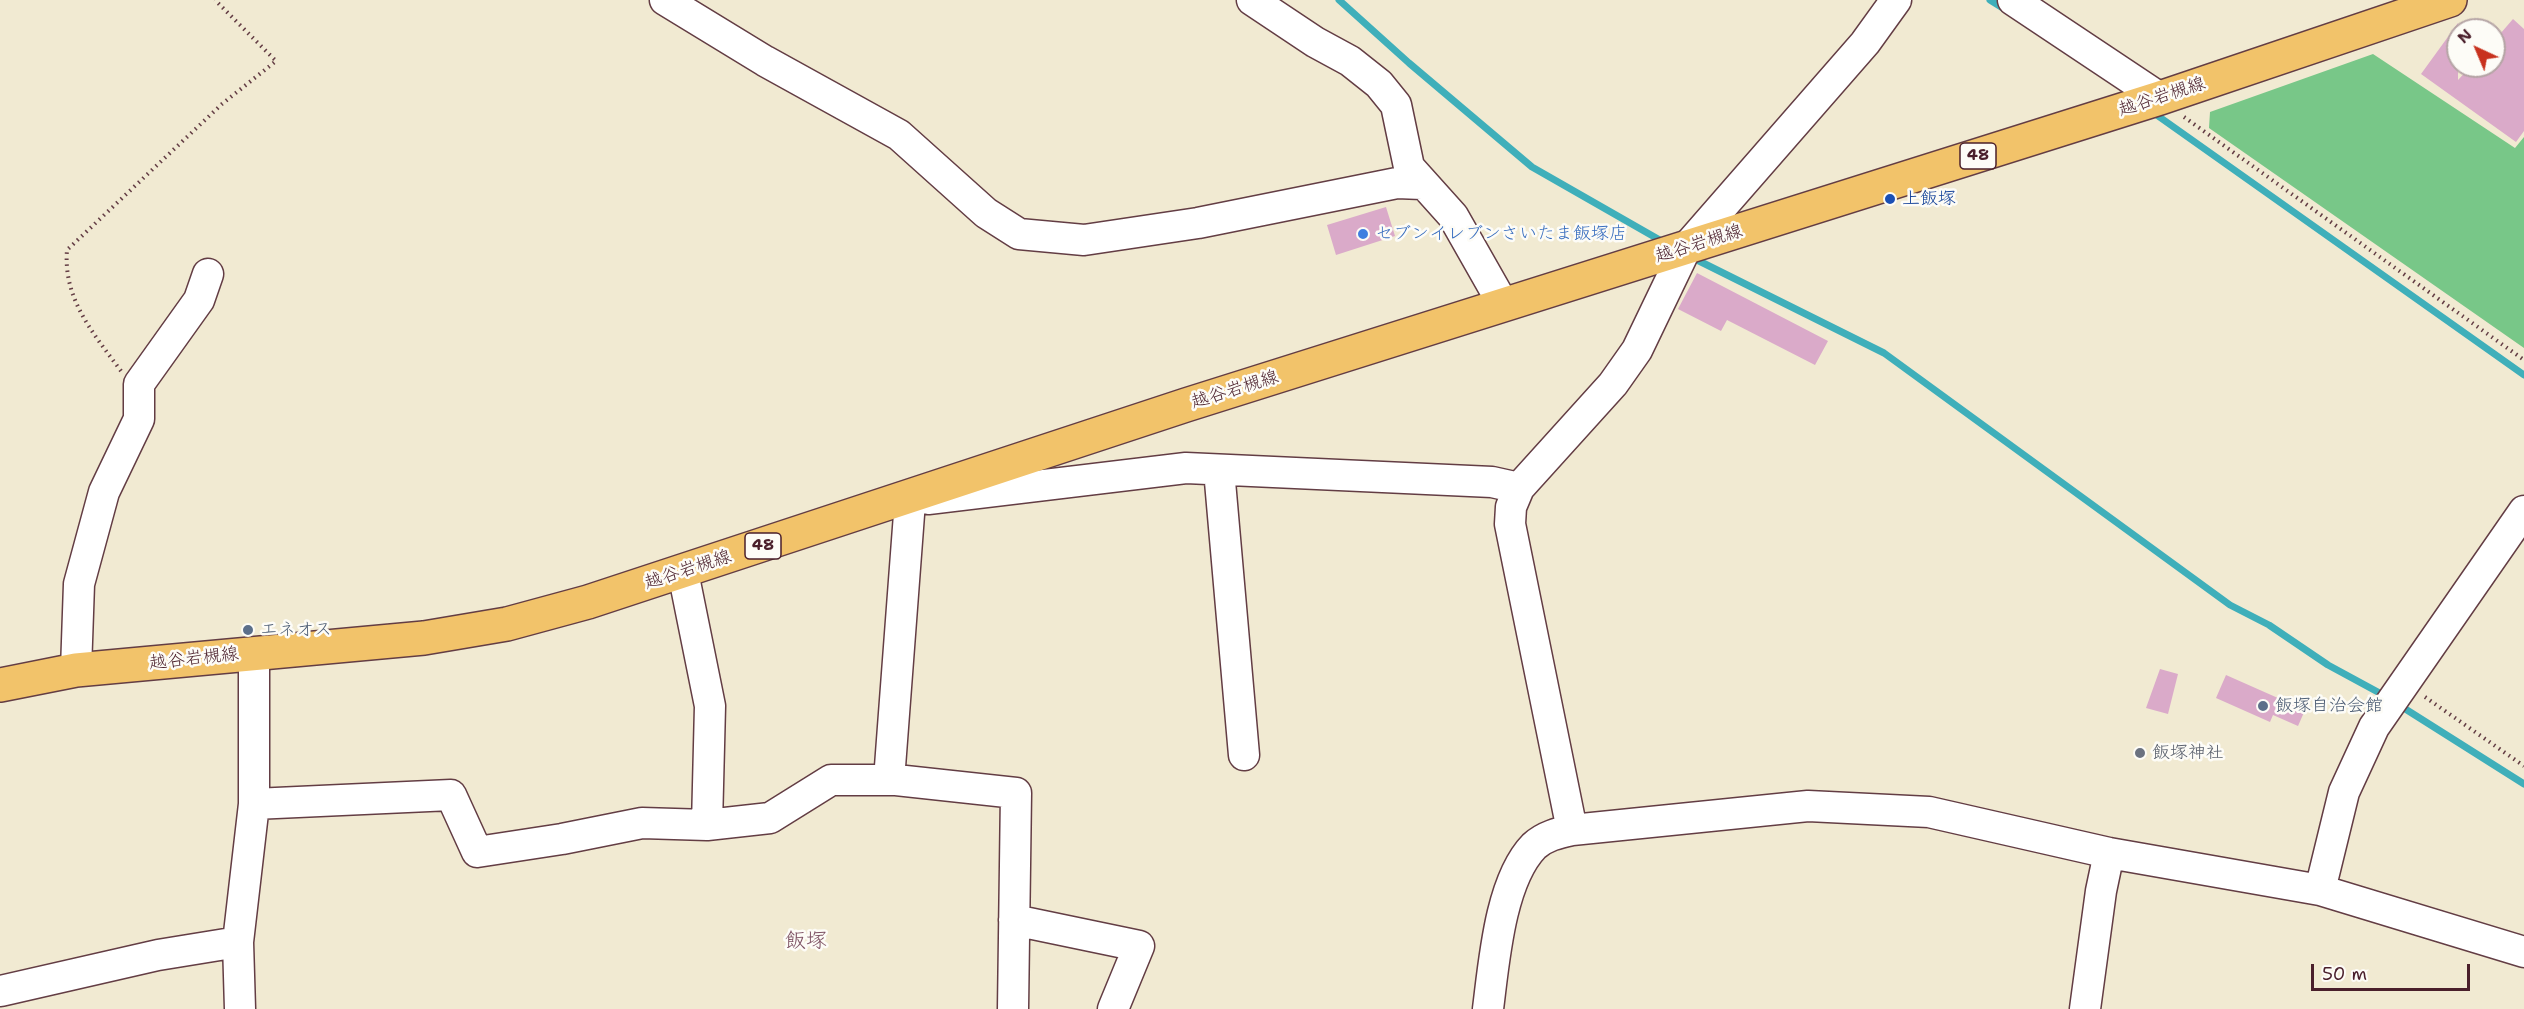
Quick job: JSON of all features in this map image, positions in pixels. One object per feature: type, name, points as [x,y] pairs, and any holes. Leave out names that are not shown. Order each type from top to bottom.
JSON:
[{"type":"main road","name":"越谷岩槻線","points":[[0,685],[76,670],[424,638],[507,624],[683,572],[904,502],[1175,409],[2160,98],[2450,0]]},
{"type":"street","points":[[665,0],[765,61],[899,135],[986,213],[1019,234],[1084,240],[1198,223],[1397,183],[1422,184]]},
{"type":"street","points":[[1252,0],[1315,42],[1350,61],[1379,84],[1395,105],[1409,166],[1422,184],[1436,194],[1453,216],[1503,304]]},
{"type":"street","points":[[2013,0],[2160,98]]},
{"type":"street","points":[[1572,830],[1510,524],[1511,507],[1519,488],[1613,384],[1637,350],[1686,248],[1865,43],[1894,1]]},
{"type":"street","points":[[76,670],[79,584],[104,492],[139,419],[139,384],[200,300],[208,274]]},
{"type":"street","points":[[889,780],[904,502],[1186,468],[1492,482],[1519,488]]},
{"type":"street","points":[[1219,470],[1244,755]]},
{"type":"street","points":[[2320,890],[2344,792],[2374,727],[2524,511]]},
{"type":"street","points":[[683,572],[710,706],[707,825]]},
{"type":"street","points":[[240,1009],[238,942],[254,804],[255,653]]},
{"type":"street","points":[[254,804],[451,795],[477,852],[562,840],[642,823],[707,825],[770,818],[831,780],[889,780],[1016,793],[1012,1009]]},
{"type":"street","points":[[1488,1009],[1495,949],[1516,870],[1535,845],[1552,834],[1572,830],[1808,806],[1929,812],[2109,853],[2320,890],[2524,952]]},
{"type":"street","points":[[2085,1009],[2098,911],[2109,853]]},
{"type":"street","points":[[1014,920],[1138,946],[1113,1009]]},
{"type":"street","points":[[0,991],[158,955],[238,942]]},
{"type":"path","points":[[139,395],[80,316],[66,266],[67,250],[222,104],[276,61],[215,0]]},
{"type":"path","points":[[2160,98],[2524,360]]},
{"type":"path","points":[[2405,682],[2524,766]]},
{"type":"green space","points":[[2373,54],[2515,148],[2524,137],[2524,348],[2209,128],[2210,112]]},
{"type":"building","points":[[2513,19],[2524,29],[2524,131],[2516,142],[2421,74],[2446,40],[2446,78],[2458,78],[2458,80],[2460,78],[2506,78],[2506,27]]},
{"type":"building","points":[[1386,207],[1395,236],[1336,255],[1327,225]]},
{"type":"building","points":[[1697,273],[1828,341],[1815,365],[1727,320],[1721,331],[1678,309]]},
{"type":"building","points":[[2160,669],[2178,674],[2168,714],[2146,708]]},
{"type":"building","points":[[2226,675],[2305,710],[2298,726],[2273,715],[2270,722],[2216,698]]},
{"type":"waterway","points":[[1339,0],[1409,63],[1532,167],[1665,243]]},
{"type":"waterway","points":[[1990,0],[2006,10]]},
{"type":"waterway","points":[[2151,111],[2524,375]]},
{"type":"waterway","points":[[1691,257],[1884,353],[2230,605],[2269,625],[2328,665],[2387,697]]},
{"type":"waterway","points":[[2399,705],[2524,784]]},
{"type":"place","name":"上飯塚","points":[[1890,199]]},
{"type":"place","name":"セブンイレブンさいたま飯塚店","points":[[1363,234]]},
{"type":"place","name":"エネオス","points":[[248,630]]},
{"type":"place","name":"飯塚自治会館","points":[[2263,706]]},
{"type":"place","name":"飯塚神社","points":[[2140,753]]},
{"type":"district","name":"飯塚","points":[[806,942]]}]
